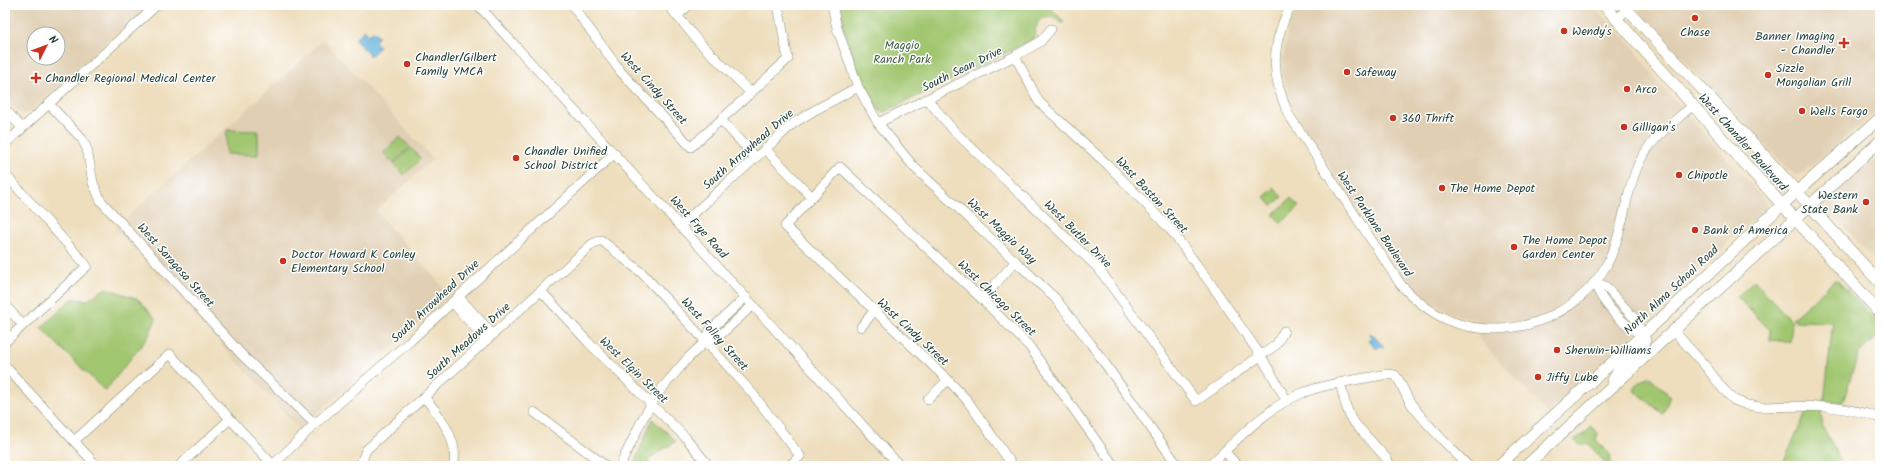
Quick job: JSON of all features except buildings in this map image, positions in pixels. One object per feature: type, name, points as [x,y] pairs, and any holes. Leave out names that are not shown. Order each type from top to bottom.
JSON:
[{"type":"main road","name":"West Chandler Boulevard","points":[[1604,5],[1794,219],[1880,312]]},
{"type":"main road","name":"West Chandler Boulevard","points":[[1627,6],[1880,283]]},
{"type":"main road","name":"North Alma School Road","points":[[1498,466],[1782,205],[1880,118]]},
{"type":"main road","points":[[1526,466],[1880,141]]},
{"type":"main road","points":[[1607,391],[1621,367],[1642,346],[1645,340],[1642,335]]},
{"type":"street","points":[[5,144],[158,5]]},
{"type":"street","name":"West Frye Road","points":[[478,5],[900,466]]},
{"type":"street","name":"West Cindy Street","points":[[572,5],[621,72],[691,147],[721,120]]},
{"type":"street","points":[[668,5],[698,41],[751,93]]},
{"type":"street","points":[[677,16],[690,5]]},
{"type":"street","points":[[755,157],[721,120],[788,58],[778,5]]},
{"type":"street","name":"West Maggio Way","points":[[832,5],[837,28],[858,87],[878,123],[914,166],[1055,298],[1072,319],[1178,466]]},
{"type":"street","name":"West Parklane Boulevard","points":[[1291,5],[1282,26],[1274,59],[1276,78],[1282,100],[1289,115],[1393,275],[1411,296],[1450,321],[1483,329],[1524,326],[1548,317],[1578,300],[1595,282],[1608,264],[1620,232],[1632,182],[1640,162],[1654,142],[1693,105]]},
{"type":"street","points":[[1617,19],[1627,6]]},
{"type":"street","name":"South Sean Drive","points":[[878,123],[1015,56],[1040,42],[1051,29]]},
{"type":"street","name":"West Boston Street","points":[[1015,56],[1039,102],[1108,165],[1170,229],[1211,284],[1261,356],[1286,401]]},
{"type":"street","name":"South Arrowhead Drive","points":[[681,226],[794,123],[858,87]]},
{"type":"street","name":"West Butler Drive","points":[[927,99],[955,132],[1098,268],[1196,401],[1261,356]]},
{"type":"street","name":"West Saragosa Street","points":[[49,104],[82,139],[87,149],[93,183],[101,201],[243,356],[315,424]]},
{"type":"street","points":[[5,109],[22,128]]},
{"type":"street","points":[[765,149],[811,196]]},
{"type":"street","name":"South Arrowhead Drive","points":[[272,466],[315,424],[615,153]]},
{"type":"street","name":"West Chicago Street","points":[[811,196],[840,167],[982,299],[1029,346],[1114,466]]},
{"type":"street","points":[[5,174],[87,266],[5,342]]},
{"type":"street","name":"West Cindy Street","points":[[811,196],[785,226],[948,380],[967,400],[1008,464]]},
{"type":"street","name":"South Meadows Drive","points":[[360,466],[366,450],[592,244],[600,240]]},
{"type":"street","name":"West Folley Street","points":[[600,240],[642,274],[706,341],[753,394],[800,456],[789,466]]},
{"type":"street","points":[[982,299],[1016,261]]},
{"type":"street","points":[[1595,282],[1605,286],[1636,320],[1642,335]]},
{"type":"street","name":"West Elgin Street","points":[[541,291],[588,342],[686,438],[709,466]]},
{"type":"street","points":[[620,466],[651,404],[671,377],[706,341],[710,330],[746,297]]},
{"type":"street","points":[[455,299],[490,337]]},
{"type":"street","points":[[5,305],[23,325]]},
{"type":"street","points":[[706,341],[717,338],[754,305]]},
{"type":"street","points":[[861,327],[874,311]]},
{"type":"street","points":[[1673,330],[1734,400],[1747,405],[1760,407],[1843,407],[1880,418]]},
{"type":"street","points":[[1261,356],[1276,345],[1284,331]]},
{"type":"street","points":[[74,441],[170,354],[272,466]]},
{"type":"street","points":[[5,366],[97,466]]},
{"type":"street","points":[[1210,466],[1271,410],[1286,401],[1324,386],[1386,374],[1395,375],[1402,383],[1405,393],[1417,410],[1468,466]]},
{"type":"street","points":[[928,399],[948,380]]},
{"type":"street","points":[[1340,383],[1351,419],[1387,459],[1390,466]]},
{"type":"street","points":[[424,397],[436,409],[442,421],[454,449],[454,466]]},
{"type":"street","points":[[534,412],[606,466]]},
{"type":"street","points":[[179,466],[230,419]]},
{"type":"street","points":[[1225,452],[1238,466]]},
{"type":"shaded area","name":"Chandler Regional Medical Center","points":[[5,5],[147,5],[31,111],[23,114],[17,111],[5,98]]},
{"type":"shaded area","points":[[1301,5],[1591,5],[1632,45],[1655,78],[1763,199],[1766,206],[1765,211],[1728,240],[1721,252],[1672,294],[1649,316],[1626,342],[1547,413],[1478,338],[1478,320],[1455,315],[1437,306],[1414,289],[1402,275],[1298,118],[1288,98],[1282,72],[1286,37],[1291,21]]},
{"type":"shaded area","points":[[1640,5],[1880,5],[1880,108],[1804,172],[1796,175],[1792,173],[1640,13]]},
{"type":"shaded area","name":"Doctor Howard K Conley Elementary School","points":[[324,40],[433,159],[376,211],[450,295],[299,429],[115,228]]},
{"type":"shaded area","points":[[1880,155],[1880,267],[1829,209],[1827,204],[1830,197],[1850,182]]},
{"type":"green space","name":"Maggio Ranch Park","points":[[840,5],[1048,5],[1064,22],[1061,23],[1051,17],[1045,17],[1039,20],[1035,30],[1036,34],[1032,40],[885,112],[880,111],[866,87],[854,60],[845,33]]},
{"type":"green space","points":[[227,130],[258,131],[258,155],[226,154]]},
{"type":"green space","points":[[400,137],[410,147],[393,163],[383,153]]},
{"type":"green space","points":[[411,148],[421,159],[404,175],[394,164]]},
{"type":"green space","points":[[1274,188],[1282,197],[1272,206],[1264,197]]},
{"type":"green space","points":[[1291,198],[1299,207],[1281,223],[1273,215]]},
{"type":"green space","points":[[1836,279],[1880,325],[1880,333],[1858,354],[1843,402],[1824,401],[1833,322],[1795,321],[1792,319]]},
{"type":"green space","points":[[1754,280],[1792,322],[1790,342],[1770,340],[1770,330],[1737,297]]},
{"type":"green space","points":[[106,288],[138,299],[156,319],[148,337],[105,391],[41,328],[72,299],[88,300]]},
{"type":"green space","points":[[1649,376],[1670,396],[1663,414],[1634,390],[1638,383]]},
{"type":"green space","points":[[1809,406],[1820,407],[1823,427],[1843,466],[1782,466]]},
{"type":"green space","points":[[652,419],[676,441],[647,460],[651,466],[633,466]]},
{"type":"green space","points":[[1590,426],[1598,433],[1596,440],[1610,454],[1611,462],[1606,464],[1588,443],[1580,445],[1574,440],[1584,434]]},
{"type":"water","points":[[364,30],[369,35],[374,31],[379,37],[375,41],[380,47],[370,56],[355,39]]},
{"type":"water","points":[[1371,333],[1384,347],[1382,348],[1380,346],[1377,349],[1368,340],[1372,337],[1370,334]]},
{"type":"place","name":"Chase","points":[[1695,18]]},
{"type":"place","name":"Wendy's","points":[[1564,31]]},
{"type":"place","name":"Banner Imaging - Chandler","points":[[1844,43]]},
{"type":"place","name":"Chandler/Gilbert Family YMCA","points":[[407,64]]},
{"type":"place","name":"Safeway","points":[[1347,72]]},
{"type":"place","name":"Sizzle Mongolian Grill","points":[[1768,75]]},
{"type":"place","name":"Chandler Regional Medical Center","points":[[36,78]]},
{"type":"place","name":"Arco","points":[[1627,89]]},
{"type":"place","name":"Wells Fargo","points":[[1802,111]]},
{"type":"place","name":"360 Thrift","points":[[1393,118]]},
{"type":"place","name":"Gilligan's","points":[[1624,127]]},
{"type":"place","name":"Chandler Unified School District","points":[[516,158]]},
{"type":"place","name":"Chipotle","points":[[1679,175]]},
{"type":"place","name":"The Home Depot","points":[[1442,188]]},
{"type":"place","name":"Western State Bank","points":[[1866,202]]},
{"type":"place","name":"Bank of America","points":[[1695,230]]},
{"type":"place","name":"The Home Depot Garden Center","points":[[1514,247]]},
{"type":"place","name":"Doctor Howard K Conley Elementary School","points":[[283,261]]},
{"type":"place","name":"Sherwin-Williams","points":[[1557,350]]},
{"type":"place","name":"Jiffy Lube","points":[[1538,377]]}]
